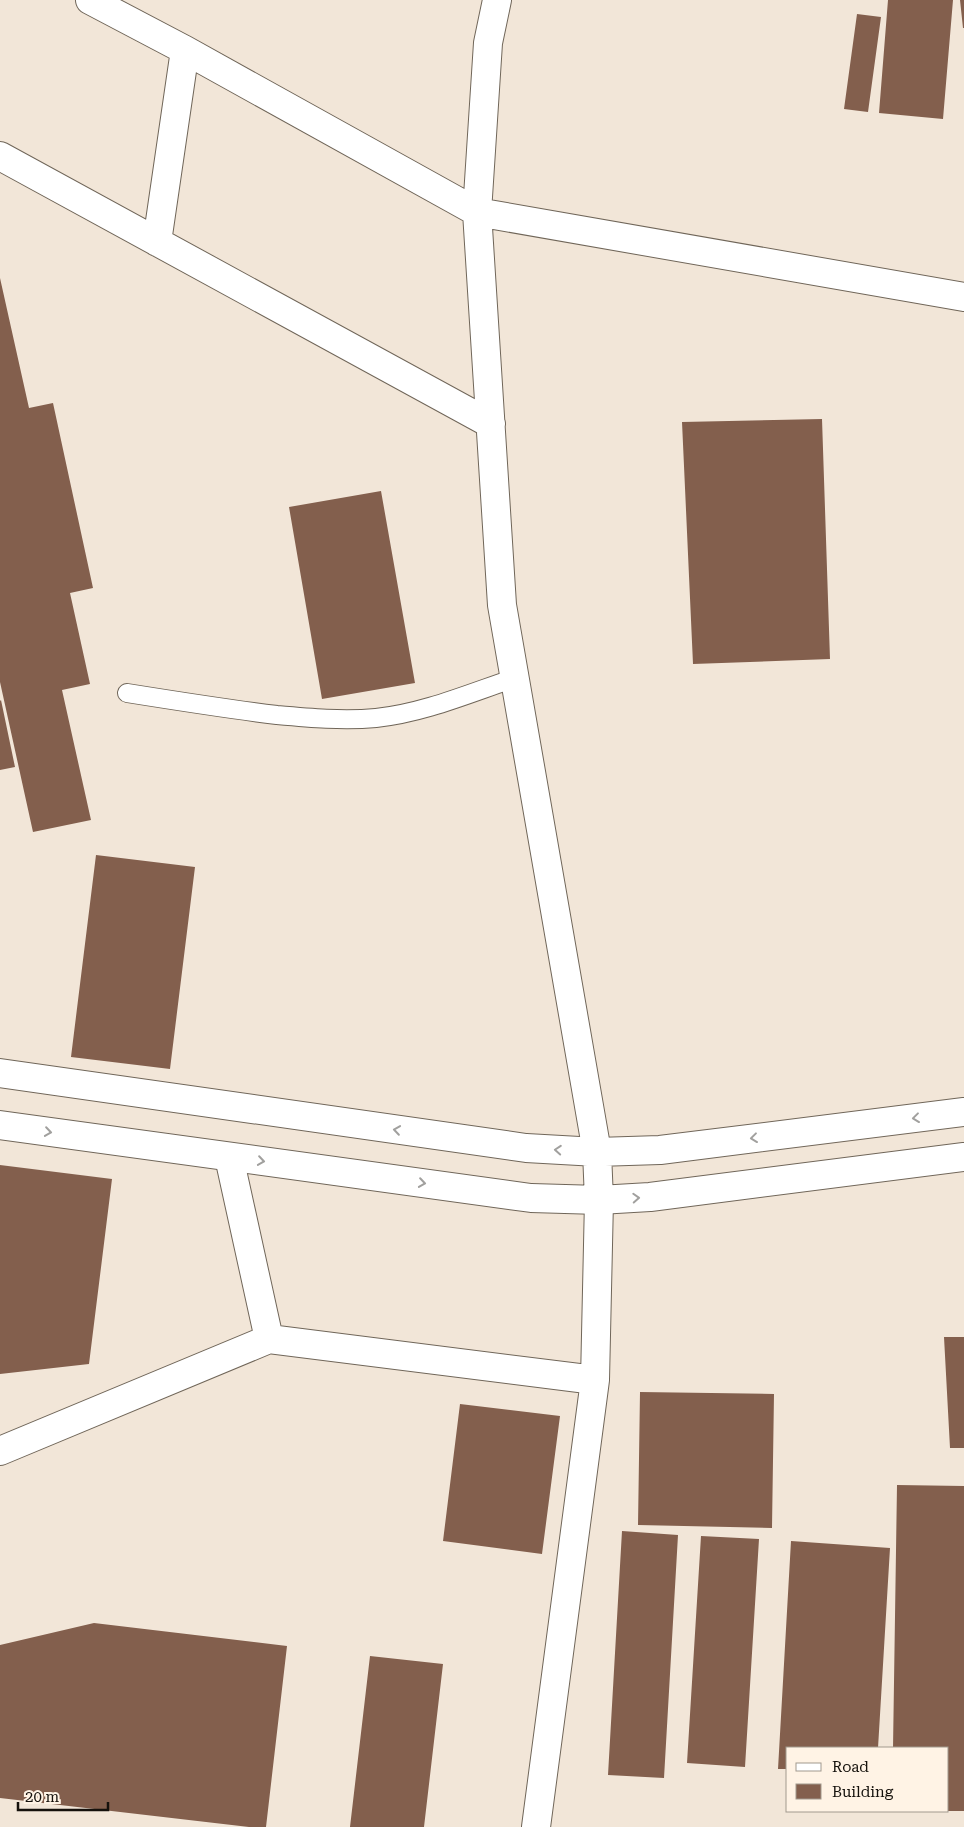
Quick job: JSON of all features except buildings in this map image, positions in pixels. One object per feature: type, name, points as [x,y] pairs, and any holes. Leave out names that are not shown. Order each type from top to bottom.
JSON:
[{"type":"street","points":[[90,0],[185,50],[477,212],[964,297]]},
{"type":"street","points":[[496,0],[488,43],[477,212],[502,605],[597,1152],[599,1200],[595,1380],[536,1827]]},
{"type":"street","points":[[157,242],[185,50]]},
{"type":"street","points":[[0,156],[491,424]]},
{"type":"street","points":[[0,1073],[526,1148],[597,1152],[660,1150],[964,1112]]},
{"type":"street","points":[[0,1125],[531,1198],[599,1200],[650,1197],[964,1157]]},
{"type":"street","points":[[229,1157],[269,1339]]},
{"type":"street","points":[[0,1451],[269,1339],[595,1380]]},
{"type":"lane","points":[[127,693],[239,711],[312,718],[376,718],[403,714],[515,678]]}]
